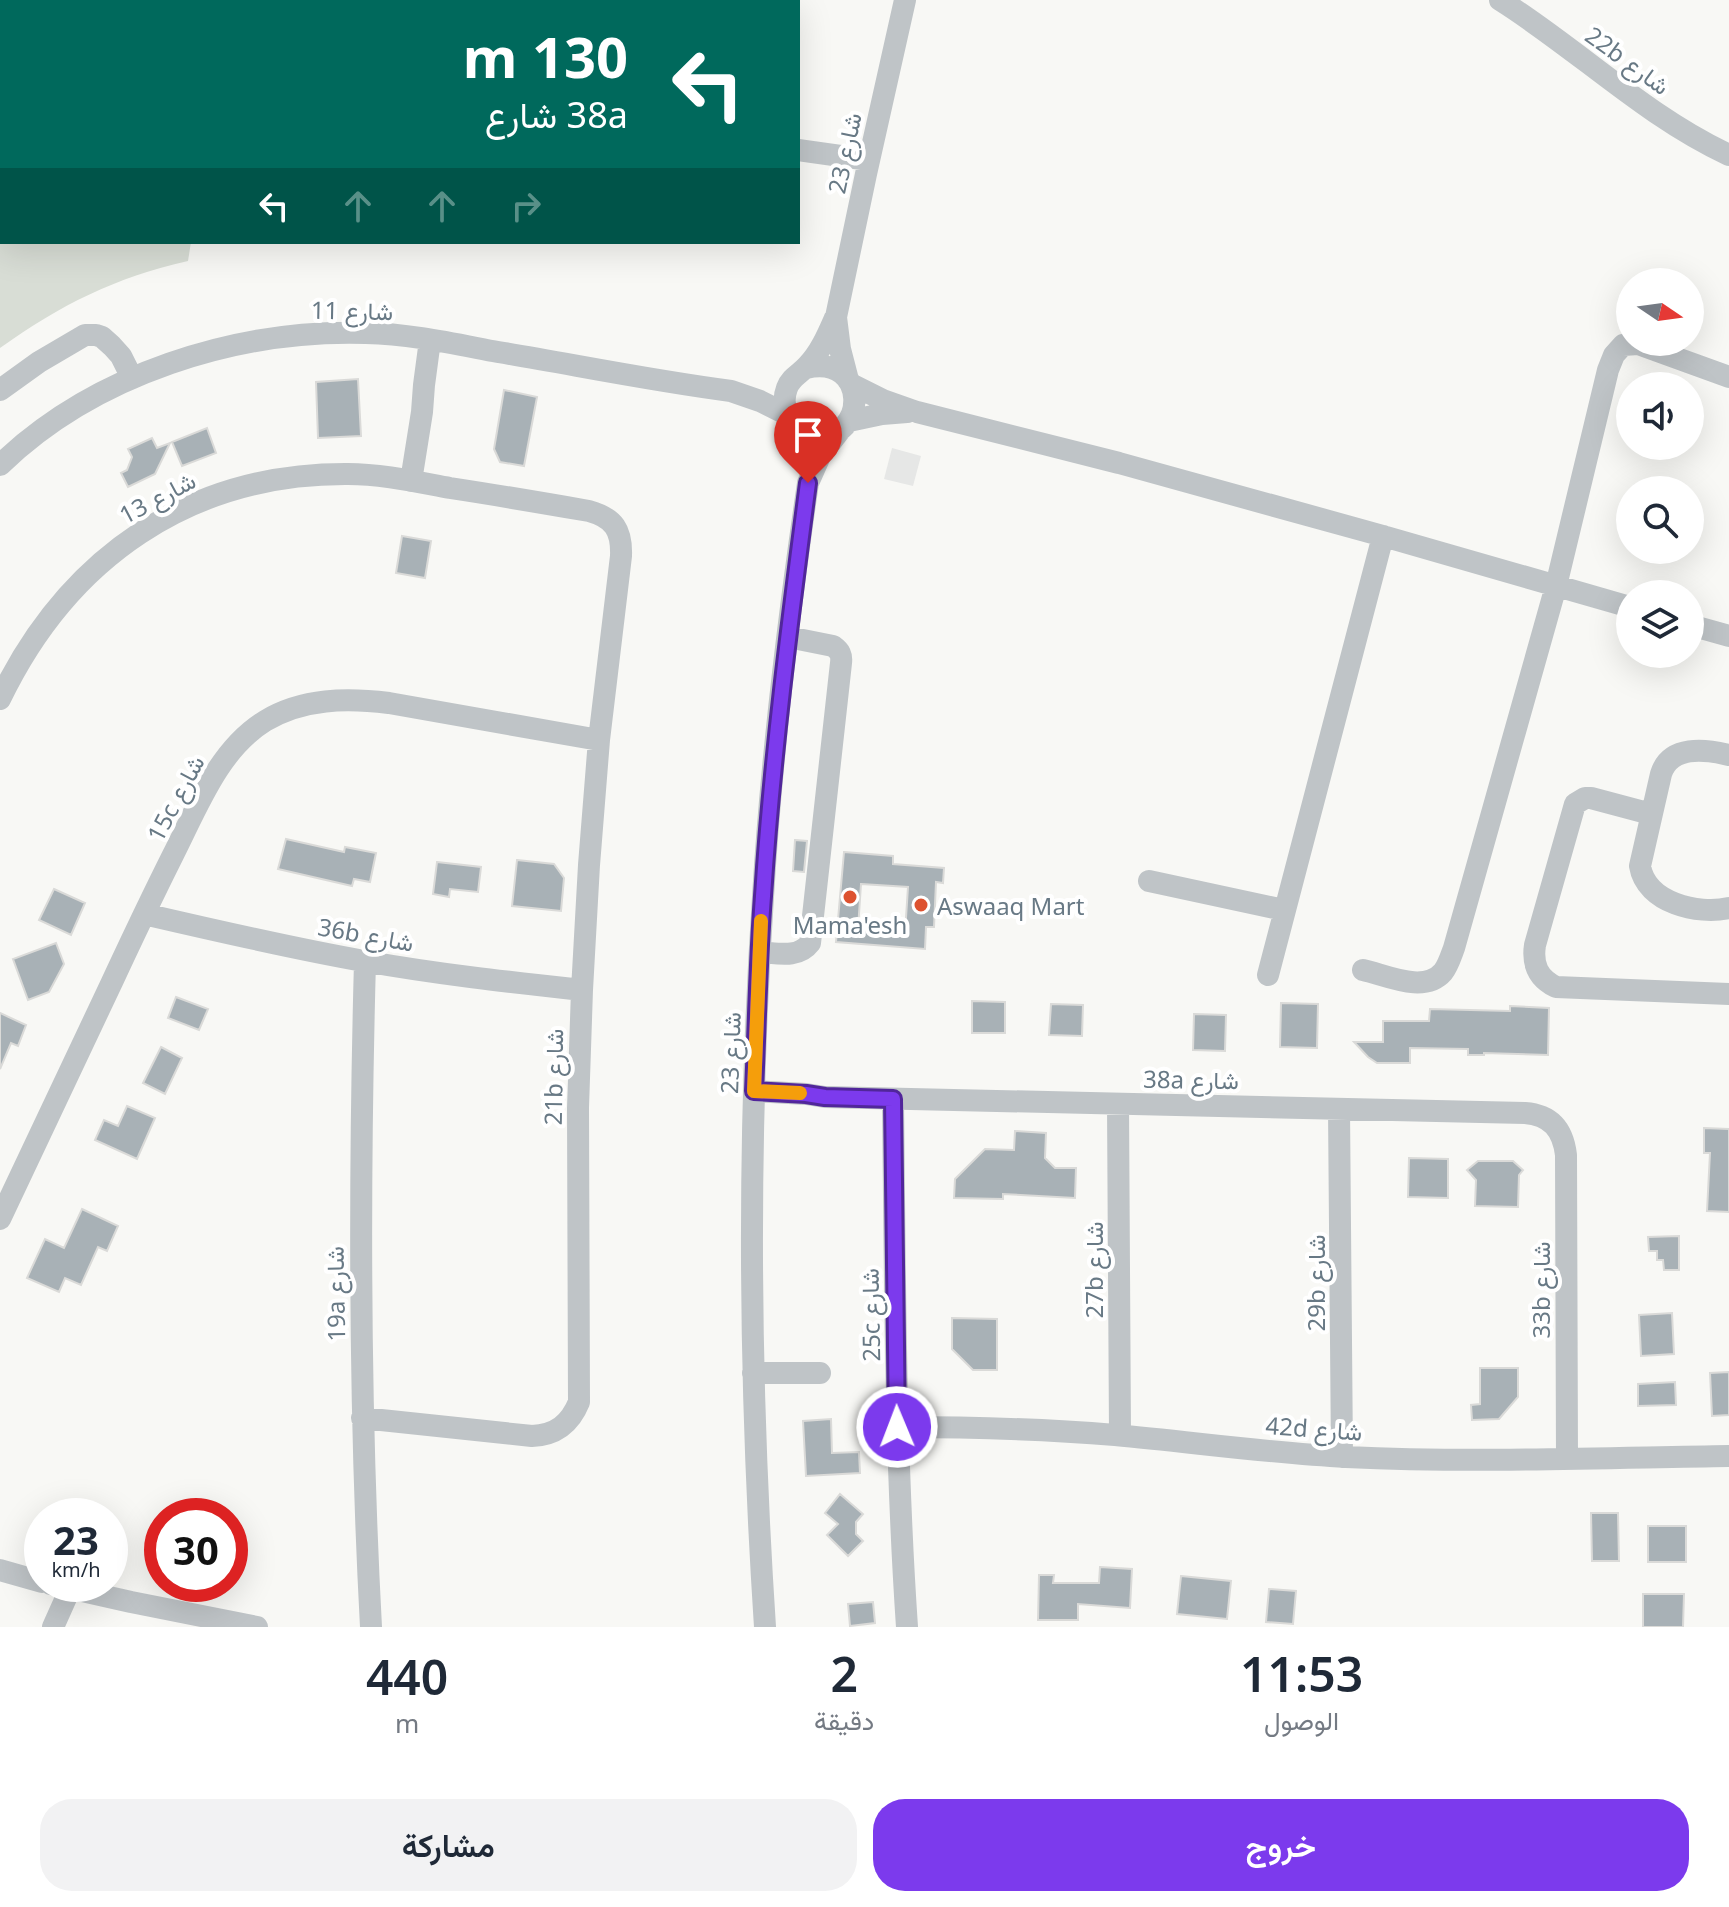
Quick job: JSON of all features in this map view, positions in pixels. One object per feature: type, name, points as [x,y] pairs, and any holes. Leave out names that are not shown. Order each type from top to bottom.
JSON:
[{"type":"street","name":"شارع 23","points":[[799,374],[823,343],[836,317],[905,0]]},
{"type":"street","name":"22b شارع","points":[[1500,0],[1615,85],[1667,120],[1729,155]]},
{"type":"street","points":[[800,150],[867,167]]},
{"type":"street","points":[[800,156],[867,167]]},
{"type":"street","name":"شارع 23","points":[[836,317],[840,349],[850,382]]},
{"type":"street","name":"شارع 11","points":[[0,465],[62,416],[126,380],[218,349],[307,334],[367,333],[437,341],[731,391],[760,401],[793,422]]},
{"type":"street","points":[[0,390],[85,335],[96,335],[118,351],[126,380]]},
{"type":"street","points":[[411,481],[424,385],[437,341]]},
{"type":"street","points":[[1363,970],[1414,983],[1431,981],[1443,971],[1454,948],[1556,586],[1614,355],[1623,345],[1638,344],[1729,377]]},
{"type":"street","points":[[917,412],[882,414],[820,436],[809,434],[793,422],[785,397],[799,374],[818,365],[829,366],[883,400],[917,412],[1090,455],[1616,603]]},
{"type":"street","name":"شارع 11","points":[[731,391],[762,388],[799,374]]},
{"type":"street","points":[[845,425],[855,403],[850,382]]},
{"type":"street","name":"شارع 23","points":[[793,422],[808,483]]},
{"type":"street","name":"شارع 23","points":[[765,1627],[753,1373],[752,1242],[760,952],[771,794],[808,483],[820,456],[845,425]]},
{"type":"street","name":"شارع 13","points":[[0,699],[37,634],[76,586],[120,545],[172,513],[229,490],[289,477],[350,474],[411,481],[589,511],[614,524]]},
{"type":"street","name":"21b شارع","points":[[362,1418],[532,1436],[557,1431],[574,1414],[579,1402],[577,1203],[582,990],[599,740],[621,556],[619,534],[614,524]]},
{"type":"street","points":[[1268,975],[1383,536]]},
{"type":"street","points":[[1704,629],[1729,636]]},
{"type":"street","points":[[760,952],[798,953],[810,943],[842,656],[833,646],[788,637]]},
{"type":"street","name":"15c شارع","points":[[0,1219],[206,790],[222,763],[242,740],[265,722],[290,710],[322,701],[356,699],[599,740]]},
{"type":"street","points":[[1729,755],[1696,751],[1675,754],[1668,759],[1663,766],[1640,866],[1648,883],[1681,906],[1707,910],[1729,908]]},
{"type":"street","points":[[1651,814],[1591,798],[1575,804],[1535,945],[1535,966],[1539,975],[1556,987],[1729,994]]},
{"type":"street","points":[[1149,881],[1284,910]]},
{"type":"street","name":"36b شارع","points":[[144,914],[365,961],[582,990]]},
{"type":"street","name":"19a شارع","points":[[365,961],[360,1266],[362,1418],[371,1627]]},
{"type":"street","name":"38a شارع","points":[[754,1097],[806,1094],[893,1099],[1525,1113],[1535,1114],[1554,1124]]},
{"type":"street","name":"25c شارع","points":[[893,1099],[897,1427],[907,1627]]},
{"type":"street","name":"27b شارع","points":[[1118,1104],[1120,1435]]},
{"type":"street","name":"29b شارع","points":[[1339,1109],[1342,1457]]},
{"type":"street","name":"33b شارع","points":[[1554,1124],[1566,1155],[1567,1458]]},
{"type":"street","points":[[753,1373],[820,1373]]},
{"type":"street","name":"42d شارع","points":[[897,1427],[1008,1428],[1120,1435],[1342,1457],[1454,1460],[1729,1456]]},
{"type":"street","points":[[0,1570],[24,1577]]},
{"type":"street","points":[[128,1600],[255,1627]]},
{"type":"street","points":[[53,1627],[58,1602]]},
{"type":"shaded area","points":[[0,244],[191,244],[188,261],[112,284],[90,294],[45,318],[0,348]]},
{"type":"shaded area","points":[[892,448],[921,456],[913,486],[884,479]]},
{"type":"building","points":[[358,379],[361,436],[318,438],[316,382]]},
{"type":"building","points":[[504,390],[537,397],[524,466],[500,462],[494,449]]},
{"type":"building","points":[[207,428],[216,453],[182,466],[172,442]]},
{"type":"building","points":[[152,438],[157,448],[170,443],[155,474],[128,487],[121,473],[127,470],[132,457],[128,449]]},
{"type":"building","points":[[402,536],[431,541],[425,578],[396,573]]},
{"type":"building","points":[[286,839],[344,852],[345,847],[376,853],[370,882],[354,879],[352,886],[278,869]]},
{"type":"building","points":[[795,840],[807,841],[804,872],[793,871]]},
{"type":"building","points":[[844,852],[893,856],[893,864],[944,868],[943,883],[936,882],[934,927],[926,927],[925,949],[836,942]],"holes":[[[861,884],[908,887],[905,933],[858,929]]]},
{"type":"building","points":[[517,860],[554,864],[564,878],[561,911],[512,906]]},
{"type":"building","points":[[437,862],[481,867],[478,892],[450,889],[449,897],[433,894]]},
{"type":"building","points":[[54,889],[85,903],[71,935],[39,920]]},
{"type":"building","points":[[56,943],[64,964],[49,992],[28,1000],[13,959]]},
{"type":"building","points":[[176,997],[208,1009],[199,1030],[168,1018]]},
{"type":"building","points":[[972,1001],[1005,1002],[1005,1033],[972,1033]]},
{"type":"building","points":[[1281,1003],[1318,1004],[1317,1048],[1280,1047]]},
{"type":"building","points":[[1051,1004],[1083,1005],[1082,1036],[1049,1035]]},
{"type":"building","points":[[1510,1006],[1549,1008],[1548,1055],[1468,1055],[1468,1049],[1410,1048],[1410,1063],[1377,1063],[1354,1042],[1383,1042],[1383,1021],[1429,1021],[1430,1009],[1510,1011]]},
{"type":"building","points":[[0,1013],[26,1025],[18,1046],[11,1043],[0,1069]]},
{"type":"building","points":[[1194,1014],[1226,1015],[1225,1051],[1193,1050]]},
{"type":"building","points":[[161,1047],[182,1058],[165,1094],[143,1083]]},
{"type":"building","points":[[127,1106],[155,1118],[137,1159],[95,1140],[104,1120],[118,1126]]},
{"type":"building","points":[[1704,1128],[1729,1129],[1729,1212],[1707,1211],[1710,1153],[1704,1153]]},
{"type":"building","points":[[1015,1131],[1046,1133],[1045,1158],[1055,1168],[1076,1168],[1075,1198],[1003,1194],[1003,1199],[954,1198],[955,1179],[985,1149],[1014,1150]]},
{"type":"building","points":[[1409,1158],[1448,1159],[1448,1198],[1408,1197]]},
{"type":"building","points":[[1478,1161],[1513,1161],[1523,1170],[1519,1175],[1518,1207],[1475,1206],[1476,1180],[1467,1170]]},
{"type":"building","points":[[82,1209],[118,1226],[107,1251],[98,1247],[81,1285],[65,1278],[59,1292],[27,1278],[45,1239],[64,1248]]},
{"type":"building","points":[[1679,1236],[1679,1270],[1664,1270],[1663,1260],[1657,1260],[1657,1251],[1649,1251],[1648,1237]]},
{"type":"building","points":[[1672,1313],[1674,1354],[1641,1356],[1639,1315]]},
{"type":"building","points":[[952,1318],[997,1319],[997,1370],[973,1370],[952,1349]]},
{"type":"building","points":[[1480,1368],[1518,1368],[1518,1397],[1499,1419],[1472,1420],[1471,1405],[1480,1404]]},
{"type":"building","points":[[1729,1372],[1729,1415],[1712,1416],[1710,1373]]},
{"type":"building","points":[[1675,1382],[1676,1405],[1638,1406],[1638,1384]]},
{"type":"building","points":[[831,1419],[832,1453],[859,1452],[860,1473],[806,1476],[803,1421]]},
{"type":"building","points":[[840,1494],[863,1514],[856,1522],[856,1534],[863,1541],[848,1556],[827,1535],[838,1524],[825,1513]]},
{"type":"building","points":[[1591,1513],[1618,1513],[1619,1561],[1592,1561]]},
{"type":"building","points":[[1648,1526],[1686,1526],[1686,1562],[1648,1562]]},
{"type":"building","points":[[1100,1567],[1132,1569],[1130,1608],[1078,1604],[1078,1620],[1038,1620],[1039,1575],[1054,1575],[1053,1583],[1099,1583]]},
{"type":"building","points":[[1181,1576],[1231,1581],[1227,1619],[1177,1614]]},
{"type":"building","points":[[1269,1589],[1296,1591],[1293,1624],[1266,1622]]},
{"type":"building","points":[[1643,1594],[1684,1594],[1683,1627],[1643,1627]]},
{"type":"building","points":[[873,1602],[875,1623],[850,1626],[848,1604]]},
{"type":"slow traffic","points":[[761,921],[754,1091],[800,1093]]},
{"type":"place","name":"Mama'esh","points":[[850,897]]},
{"type":"place","name":"Aswaaq Mart","points":[[921,905]]},
{"type":"route","points":[[808,483],[771,794],[754,1091],[893,1099],[897,1427]]}]
